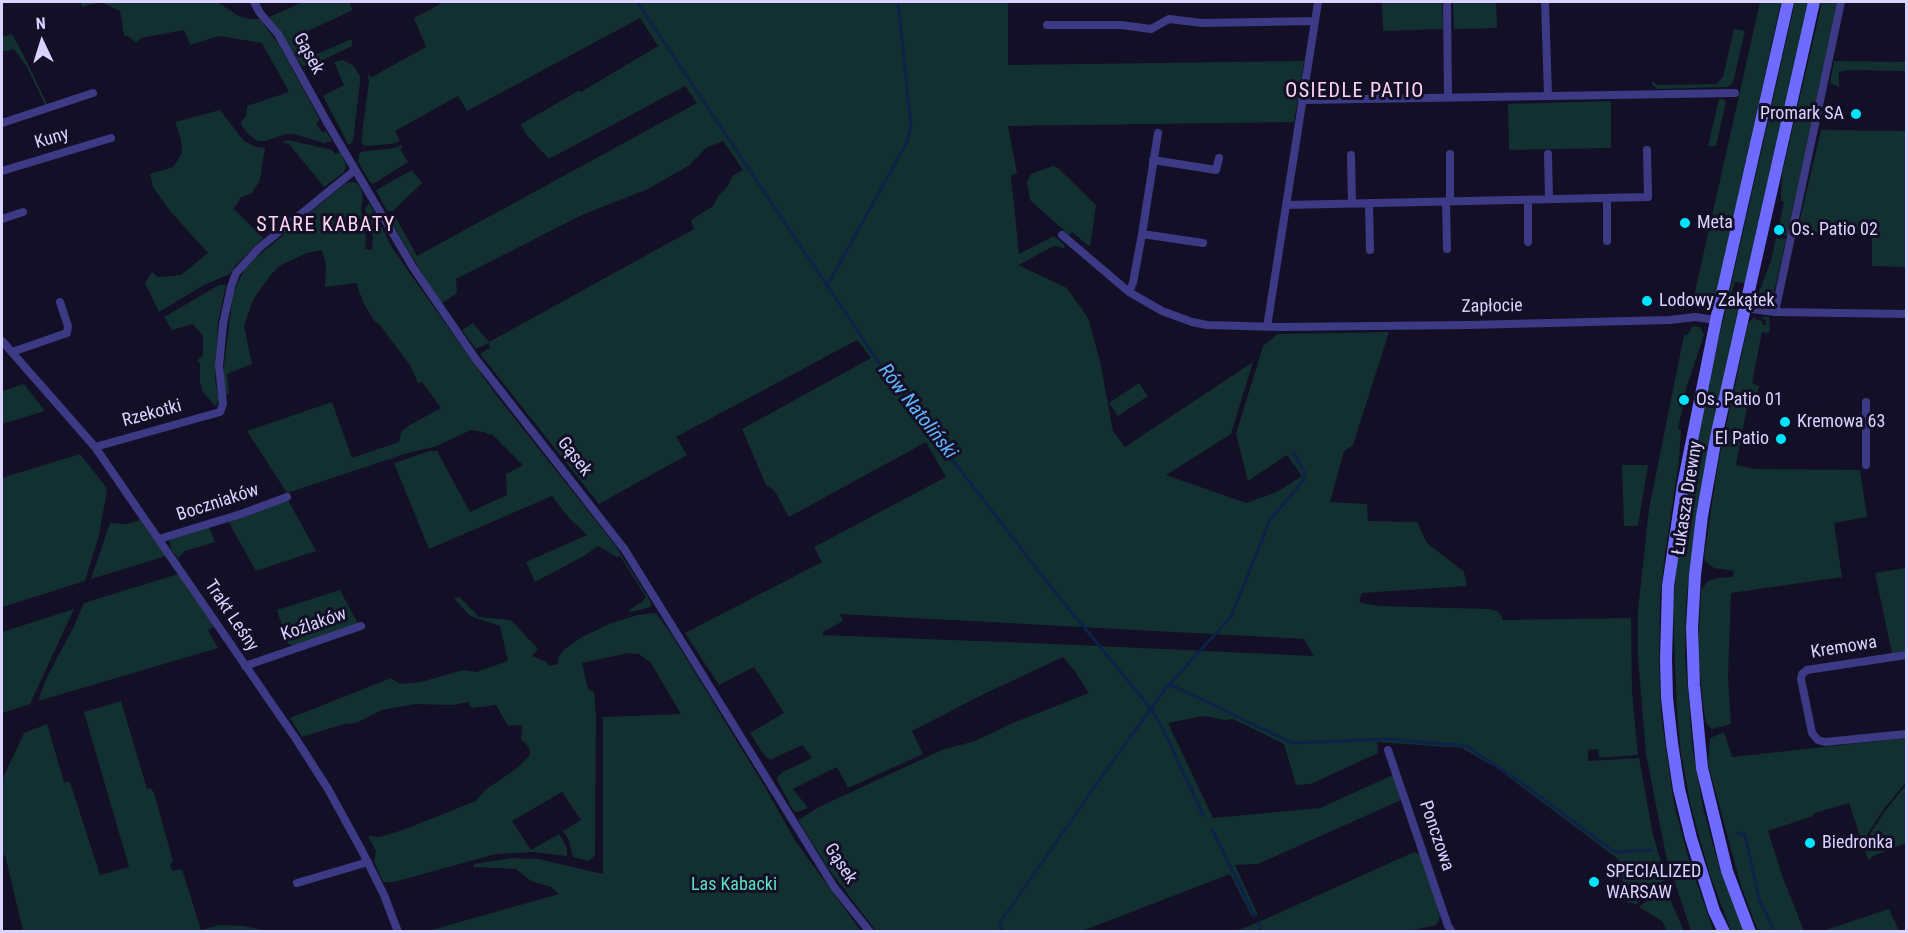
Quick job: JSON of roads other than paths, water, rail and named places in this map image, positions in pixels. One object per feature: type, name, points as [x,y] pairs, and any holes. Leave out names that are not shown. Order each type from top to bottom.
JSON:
[{"type":"main road","name":"Łukasza Drewny","points":[[1724,932],[1714,911],[1691,838],[1680,789],[1667,698],[1668,586],[1675,532],[1716,320],[1788,2]]},
{"type":"main road","name":"Łukasza Drewny","points":[[1750,932],[1727,872],[1702,768],[1694,685],[1692,628],[1702,516],[1716,436],[1814,2]]},
{"type":"street","name":"Gąsek","points":[[254,2],[278,34],[414,269],[475,358],[625,550],[834,887],[870,932]]},
{"type":"street","points":[[1267,327],[1318,2]]},
{"type":"street","points":[[1447,2],[1448,98]]},
{"type":"street","points":[[1545,2],[1548,96]]},
{"type":"street","points":[[1775,312],[1841,2]]},
{"type":"street","points":[[1047,25],[1121,25],[1151,29],[1169,19],[1202,23],[1315,21]]},
{"type":"street","points":[[2,123],[93,93]]},
{"type":"street","points":[[1302,100],[1735,93]]},
{"type":"street","points":[[1129,292],[1133,283],[1142,234],[1158,133]]},
{"type":"street","name":"Kuny","points":[[2,171],[111,138]]},
{"type":"street","points":[[1286,205],[1648,197],[1647,150]]},
{"type":"street","points":[[1447,249],[1450,154]]},
{"type":"street","points":[[1548,154],[1549,199]]},
{"type":"street","points":[[1351,155],[1352,203]]},
{"type":"street","points":[[1154,160],[1216,170],[1219,158]]},
{"type":"street","name":"Rzekotki","points":[[94,447],[218,413],[223,407],[219,366],[223,324],[236,273],[259,248],[355,170]]},
{"type":"street","points":[[1607,198],[1607,242]]},
{"type":"street","points":[[1528,200],[1528,242]]},
{"type":"street","points":[[1369,203],[1370,250]]},
{"type":"street","points":[[2,219],[23,212]]},
{"type":"street","points":[[1142,234],[1203,243]]},
{"type":"street","name":"Zapłocie","points":[[1062,235],[1129,292],[1162,310],[1192,322],[1267,327],[1468,325],[1670,320],[1695,317],[1716,320]]},
{"type":"street","points":[[12,352],[67,333],[68,326],[60,302]]},
{"type":"street","points":[[1745,308],[1775,312],[1906,314]]},
{"type":"street","name":"Trakt Leśny","points":[[2,341],[94,447],[309,759],[368,862],[398,932]]},
{"type":"street","points":[[1866,402],[1866,465]]},
{"type":"street","name":"Boczniaków","points":[[159,539],[287,497]]},
{"type":"street","name":"Koźlaków","points":[[245,666],[361,626]]},
{"type":"street","name":"Kremowa","points":[[1906,655],[1807,670],[1802,674],[1801,679],[1812,733],[1818,741],[1906,734]]},
{"type":"street","name":"Ponczowa","points":[[1389,750],[1448,926],[1452,932]]},
{"type":"street","points":[[297,883],[368,862]]},
{"type":"waterway","name":"Rów Natoliński","points":[[637,2],[889,378],[1051,587],[1152,710],[1203,815]]},
{"type":"waterway","points":[[827,286],[907,142],[911,126],[898,2]]},
{"type":"waterway","points":[[1167,687],[1231,617],[1270,520],[1303,481],[1305,473],[1293,452]]},
{"type":"waterway","points":[[1003,932],[999,924],[1166,688],[1174,686],[1292,743],[1387,739],[1466,746],[1519,781],[1613,851],[1652,850]]},
{"type":"waterway","name":"Rów Natoliński","points":[[1212,829],[1254,915]]},
{"type":"waterway","points":[[1738,833],[1745,835],[1759,899],[1775,932]]},
{"type":"waterway","name":"Rów Natoliński","points":[[1258,923],[1262,932]]},
{"type":"place","name":"Promark SA","points":[[1856,114]]},
{"type":"place","name":"Meta","points":[[1685,223]]},
{"type":"place","name":"Os. Patio 02","points":[[1779,230]]},
{"type":"place","name":"Lodowy Zakątek","points":[[1647,301]]},
{"type":"place","name":"Os. Patio 01","points":[[1684,400]]},
{"type":"place","name":"Kremowa 63","points":[[1785,422]]},
{"type":"place","name":"El Patio","points":[[1781,439]]},
{"type":"place","name":"Biedronka","points":[[1810,843]]},
{"type":"place","name":"SPECIALIZED WARSAW","points":[[1594,882]]},
{"type":"district","name":"OSIEDLE PATIO","points":[[1355,92]]},
{"type":"district","name":"STARE KABATY","points":[[326,226]]},
{"type":"park label","name":"Las Kabacki","points":[[734,885]]}]
